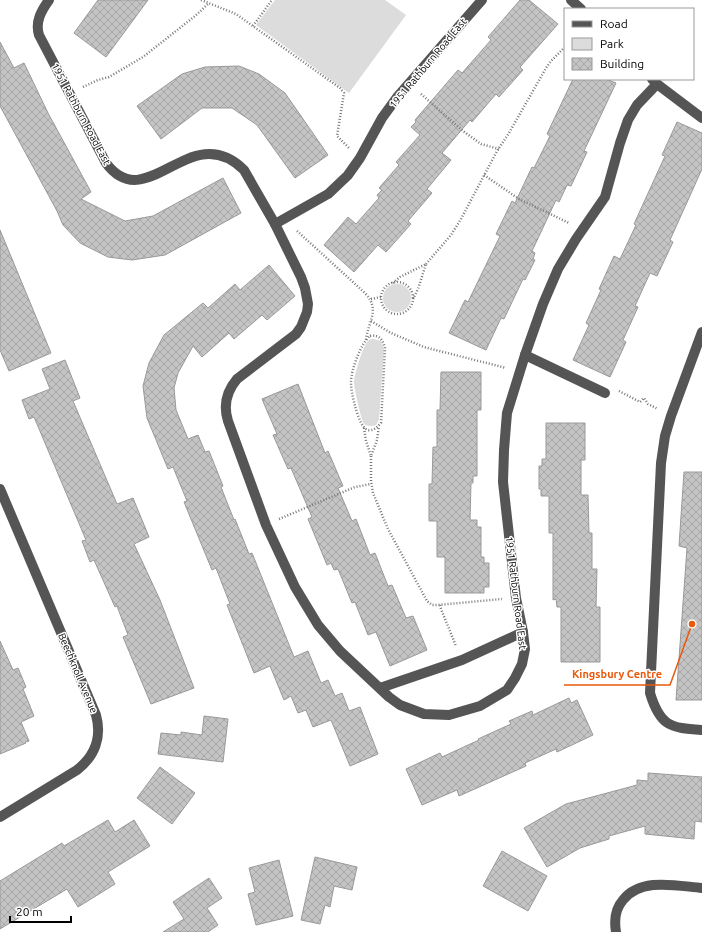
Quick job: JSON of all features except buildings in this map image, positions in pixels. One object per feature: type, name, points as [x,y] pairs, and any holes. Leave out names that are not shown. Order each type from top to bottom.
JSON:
[{"type":"street","name":"1951 Rathburn Road East","points":[[49,0],[41,11],[37,28],[39,35],[106,163],[112,171],[120,177],[130,180],[141,180],[196,155],[209,154],[222,156],[237,164],[244,170],[275,224],[301,277],[308,304],[307,312],[303,324],[296,334],[232,384],[226,396],[225,409],[228,421],[266,525],[296,587],[318,625],[340,651],[380,688],[400,704],[424,714],[449,715],[480,706],[507,690],[516,678],[522,664],[525,649],[516,598],[503,482],[507,413],[543,304],[558,269],[582,230],[605,197],[620,142],[628,120],[654,82]]},
{"type":"street","name":"1951 Rathburn Road East","points":[[275,224],[328,194],[348,174],[360,158],[382,118],[398,96],[482,0]]},
{"type":"street","points":[[571,0],[580,8]]},
{"type":"street","points":[[654,82],[702,118]]},
{"type":"street","points":[[702,332],[671,416],[665,436],[661,463],[650,693],[654,705],[666,722],[674,727],[702,730]]},
{"type":"street","points":[[525,355],[604,393]]},
{"type":"street","name":"Beechknoll Avenue","points":[[0,489],[96,715],[98,732],[97,743],[93,754],[82,766],[0,818]]},
{"type":"street","points":[[380,688],[462,660],[523,632]]},
{"type":"street","points":[[616,932],[615,916],[620,903],[625,897],[636,889],[650,885],[702,888]]},
{"type":"path","points":[[201,0],[236,14],[340,88],[344,93],[336,136],[360,158]]},
{"type":"path","points":[[253,26],[272,0]]},
{"type":"path","points":[[69,93],[98,80],[109,77],[143,57],[195,16],[207,2]]},
{"type":"path","points":[[426,264],[411,306],[406,312],[399,314],[391,313],[382,304],[384,290],[400,277],[426,264],[451,235],[550,61],[564,48]]},
{"type":"path","points":[[408,84],[463,131],[481,144],[499,149]]},
{"type":"path","points":[[484,175],[519,199],[582,230]]},
{"type":"path","points":[[289,217],[298,233],[371,299],[374,310],[366,340]]},
{"type":"path","points":[[391,284],[395,282],[408,286],[412,292],[413,299]]},
{"type":"path","points":[[371,299],[382,297]]},
{"type":"path","points":[[371,321],[391,333],[424,347],[520,372]]},
{"type":"path","points":[[371,456],[382,420],[385,348],[382,339],[376,336],[370,336],[363,343],[353,369],[351,390],[360,422],[364,428],[366,441],[371,456],[371,484],[373,494],[394,541],[425,598],[432,605],[516,598]]},
{"type":"path","points":[[604,393],[610,387],[640,402],[644,398],[648,404],[671,416]]},
{"type":"path","points":[[364,428],[370,430],[379,426]]},
{"type":"path","points":[[266,525],[355,488],[371,484]]},
{"type":"path","points":[[440,605],[440,609],[462,660]]},
{"type":"green space","points":[[275,0],[385,0],[406,15],[349,93],[256,25]]},
{"type":"green space","points":[[397,284],[407,288],[411,298],[407,308],[397,312],[387,308],[383,298],[387,288]]},
{"type":"green space","points":[[374,339],[381,341],[384,349],[379,420],[376,425],[367,426],[364,424],[358,404],[354,378],[366,344],[369,340]]},
{"type":"place","name":"Kingsbury Centre","points":[[692,624]]}]
